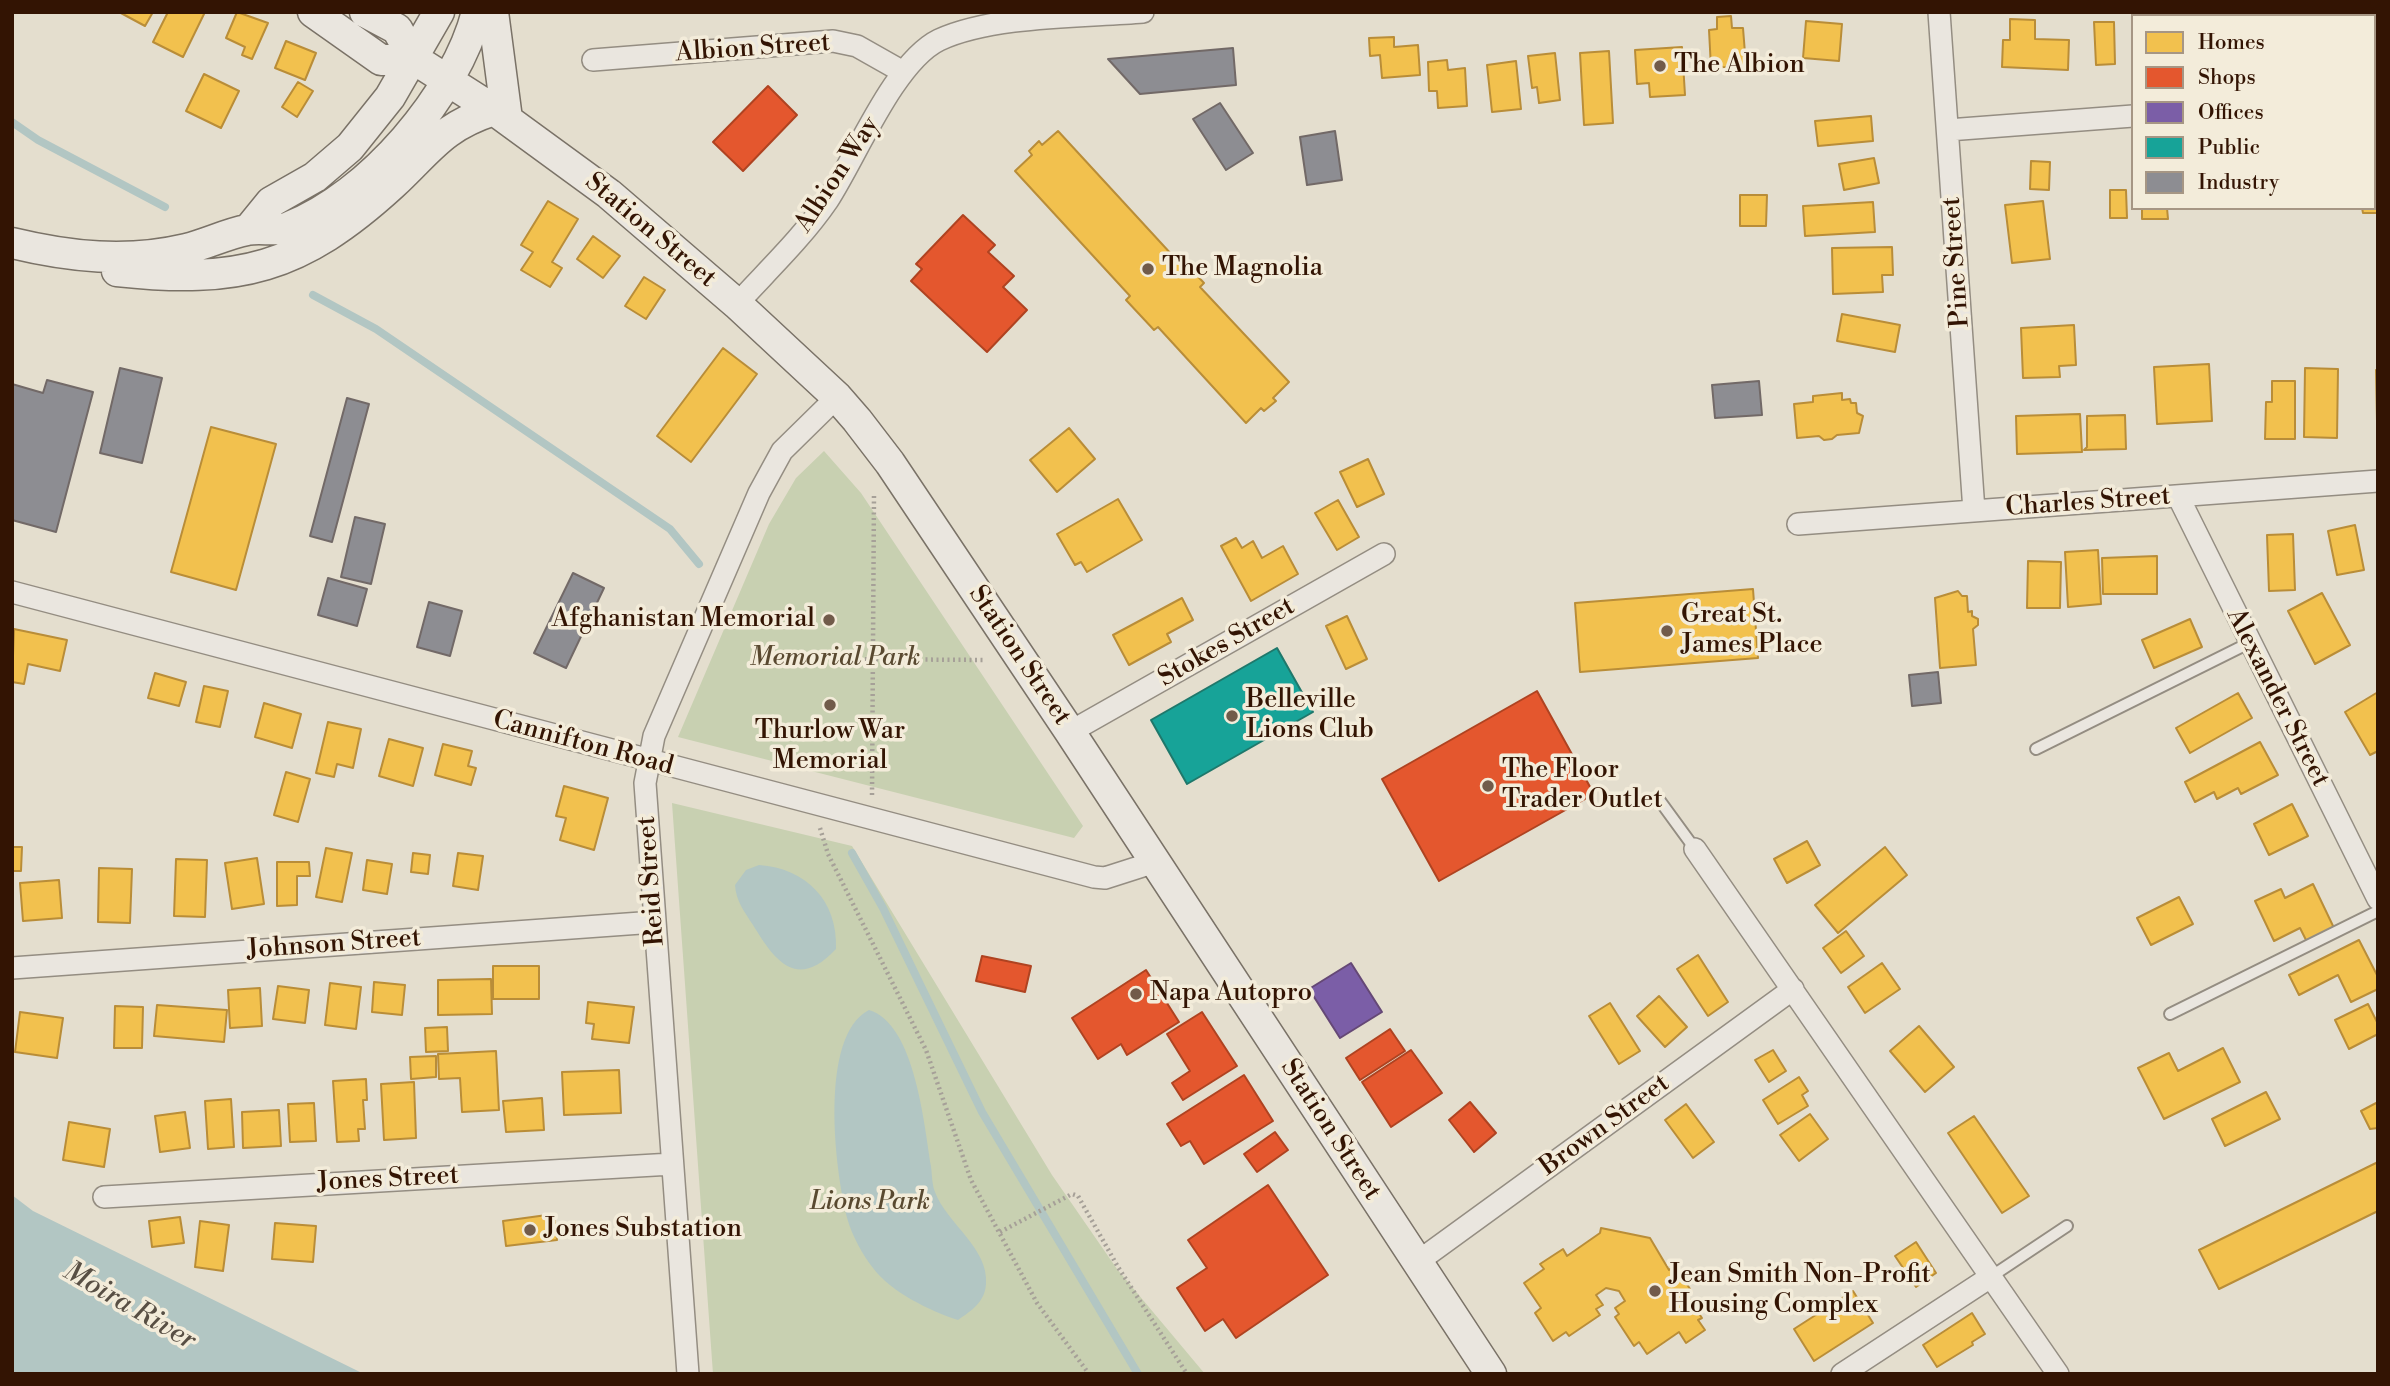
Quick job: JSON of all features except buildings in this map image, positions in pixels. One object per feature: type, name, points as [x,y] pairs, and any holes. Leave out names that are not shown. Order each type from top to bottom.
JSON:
[{"type":"main road","points":[[313,12],[381,60],[414,59]]},
{"type":"main road","name":"Station Street","points":[[365,12],[397,29],[414,59],[500,115],[610,194],[737,304],[837,397],[890,463],[1490,1374]]},
{"type":"main road","points":[[249,229],[271,202],[315,177],[349,147],[390,97],[439,12]]},
{"type":"main road","points":[[43,250],[92,257],[141,257],[187,249],[249,229],[287,229],[335,203],[375,170],[422,117],[447,80],[477,12]]},
{"type":"main road","points":[[12,243],[112,270],[169,276],[221,276],[274,265],[307,249],[349,222],[393,184],[445,132],[473,116],[500,115],[501,97],[493,12]]},
{"type":"street","points":[[903,72],[937,41],[981,26],[1143,12]]},
{"type":"street","name":"Pine Street","points":[[1939,12],[1974,511]]},
{"type":"street","name":"Albion Street","points":[[593,60],[833,41],[857,46],[903,72]]},
{"type":"street","name":"Albion Way","points":[[737,304],[806,229],[828,200],[903,72]]},
{"type":"street","points":[[1948,130],[2131,116]]},
{"type":"street","name":"Reid Street","points":[[688,1374],[645,783],[648,761],[654,736],[759,493],[782,451],[837,397]]},
{"type":"street","name":"Charles Street","points":[[1798,524],[2378,481]]},
{"type":"street","name":"Alexander Street","points":[[2178,496],[2378,899]]},
{"type":"street","name":"Stokes Street","points":[[1070,733],[1384,554]]},
{"type":"street","name":"Cannifton Road","points":[[12,592],[1094,877],[1105,878],[1155,862]]},
{"type":"street","points":[[1695,849],[2058,1374]]},
{"type":"street","name":"Johnson Street","points":[[12,968],[655,922]]},
{"type":"street","name":"Brown Street","points":[[1416,1263],[1793,989]]},
{"type":"street","name":"Jones Street","points":[[104,1197],[672,1164]]},
{"type":"street","points":[[1842,1374],[1992,1276]]},
{"type":"lane","points":[[2036,749],[2249,643]]},
{"type":"lane","points":[[1660,801],[1695,849]]},
{"type":"lane","points":[[2170,1014],[2378,911]]},
{"type":"lane","points":[[1992,1276],[2067,1226]]},
{"type":"path","points":[[872,796],[874,494]]},
{"type":"path","points":[[843,659],[986,660]]},
{"type":"path","points":[[815,805],[828,854],[926,1050],[971,1180],[1037,1303],[1089,1374]]},
{"type":"path","points":[[999,1232],[1072,1194],[1078,1196],[1118,1267],[1187,1374]]},
{"type":"green space","name":"Memorial Park","points":[[824,451],[861,493],[1083,826],[1074,838],[678,737],[769,524],[796,478]]},
{"type":"green space","name":"Lions Park","points":[[672,803],[852,846],[1052,1175],[1117,1269],[1205,1374],[713,1374]]},
{"type":"water","points":[[759,865],[776,868],[805,880],[825,902],[835,932],[836,949],[822,962],[809,968],[787,966],[761,938],[741,906],[735,885],[746,870]]},
{"type":"water","points":[[869,1010],[885,1019],[897,1034],[907,1054],[920,1101],[935,1192],[948,1215],[981,1259],[985,1271],[983,1296],[958,1320],[912,1300],[881,1277],[862,1252],[848,1221],[835,1140],[837,1076],[842,1047],[853,1025]]},
{"type":"water","name":"Moira River","points":[[12,1195],[33,1211],[364,1374],[12,1374]]},
{"type":"waterway","points":[[12,122],[38,140],[165,207]]},
{"type":"waterway","points":[[313,295],[376,329],[670,529],[699,564]]},
{"type":"waterway","points":[[852,853],[883,908],[982,1112],[1138,1374]]},
{"type":"place","name":"The Albion","points":[[1660,66]]},
{"type":"place","name":"The Magnolia","points":[[1148,269]]},
{"type":"place","name":"Afghanistan Memorial","points":[[829,620]]},
{"type":"place","name":"Great St. James Place","points":[[1667,631]]},
{"type":"place","name":"Thurlow War Memorial","points":[[830,705]]},
{"type":"place","name":"Belleville Lions Club","points":[[1232,716]]},
{"type":"place","name":"The Floor Trader Outlet","points":[[1488,786]]},
{"type":"place","name":"Napa Autopro","points":[[1136,994]]},
{"type":"place","name":"Jones Substation","points":[[530,1230]]},
{"type":"place","name":"Jean Smith Non-Profit Housing Complex","points":[[1655,1291]]}]
